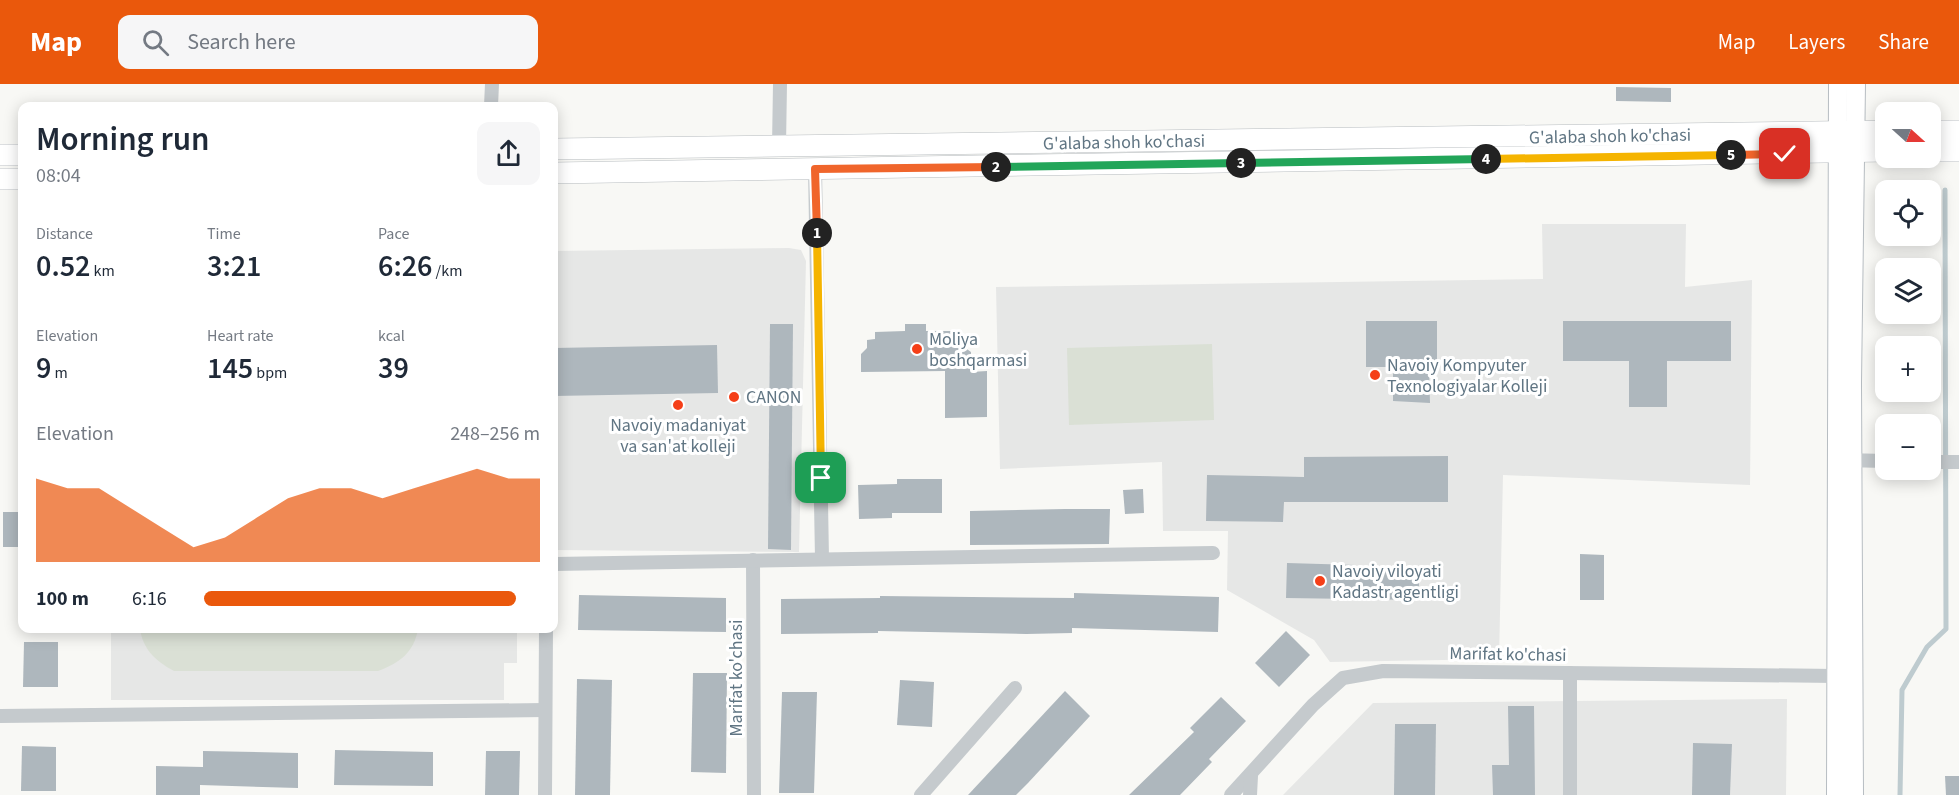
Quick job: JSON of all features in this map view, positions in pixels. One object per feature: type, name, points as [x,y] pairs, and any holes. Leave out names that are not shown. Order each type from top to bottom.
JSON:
[{"type":"main road","points":[[1838,84],[1847,141]]},
{"type":"main road","points":[[1854,795],[1845,460],[1847,141],[1856,84]]},
{"type":"main road","points":[[1941,131],[1959,131]]},
{"type":"main road","points":[[1847,141],[1875,134]]},
{"type":"main road","name":"G'alaba shoh ko'chasi","points":[[558,148],[1847,141]]},
{"type":"main road","name":"G'alaba shoh ko'chasi","points":[[558,174],[1767,155],[1847,141]]},
{"type":"main road","points":[[1847,141],[1875,148]]},
{"type":"main road","points":[[1941,151],[1959,151]]},
{"type":"main road","points":[[0,155],[18,155]]},
{"type":"main road","points":[[0,179],[18,178]]},
{"type":"main road","points":[[1836,795],[1835,676],[1845,460]]},
{"type":"street","points":[[491,102],[492,84]]},
{"type":"street","points":[[779,146],[780,84]]},
{"type":"street","points":[[815,169],[822,558]]},
{"type":"street","points":[[1845,460],[1875,461]]},
{"type":"street","points":[[1941,462],[1959,462]]},
{"type":"street","points":[[558,564],[1213,553]]},
{"type":"street","name":"Marifat ko'chasi","points":[[753,560],[754,795]]},
{"type":"street","points":[[545,795],[546,633]]},
{"type":"street","name":"Marifat ko'chasi","points":[[1231,795],[1251,776],[1313,705],[1343,678],[1383,671],[1835,676]]},
{"type":"street","points":[[1570,673],[1570,795]]},
{"type":"street","points":[[921,795],[1015,688]]},
{"type":"street","points":[[0,716],[544,710]]},
{"type":"street","points":[[1250,795],[1251,776]]},
{"type":"shaded area","name":"Navoiy Kompyuter Texnologiyalar Kolleji","points":[[1542,224],[1686,224],[1685,287],[1752,280],[1750,485],[1503,475],[1499,659],[1330,662],[1314,640],[1227,590],[1228,531],[1163,531],[1162,462],[1000,469],[996,287],[1543,279]]},
{"type":"shaded area","name":"Navoiy madaniyat va san'at kolleji","points":[[789,248],[801,250],[806,261],[799,552],[558,550],[558,251]]},
{"type":"shaded area","points":[[1212,344],[1214,420],[1069,425],[1067,348]]},
{"type":"shaded area","points":[[111,633],[517,633],[517,663],[504,663],[504,700],[111,700]]},
{"type":"shaded area","points":[[141,633],[417,633],[405,656],[378,671],[174,671],[151,654]]},
{"type":"shaded area","points":[[1787,699],[1786,795],[1283,795],[1373,703]]},
{"type":"building","points":[[1616,87],[1671,88],[1671,102],[1616,101]]},
{"type":"building","points":[[1366,321],[1437,321],[1437,367],[1429,367],[1430,403],[1393,401],[1393,367],[1366,367]]},
{"type":"building","points":[[1563,321],[1731,321],[1731,361],[1667,361],[1667,407],[1629,407],[1629,361],[1563,361]]},
{"type":"building","points":[[770,324],[793,324],[791,550],[768,549]]},
{"type":"building","points":[[905,324],[926,324],[926,331],[955,331],[956,338],[963,338],[964,347],[971,352],[971,372],[987,371],[987,417],[945,418],[945,371],[861,372],[861,354],[867,348],[867,340],[875,339],[875,332],[905,331]]},
{"type":"building","points":[[717,345],[718,393],[558,396],[558,348]]},
{"type":"building","points":[[1448,456],[1448,502],[1284,502],[1283,522],[1206,521],[1207,475],[1304,477],[1304,457]]},
{"type":"building","points":[[897,479],[942,479],[942,513],[892,513],[892,518],[859,519],[858,485],[897,484]]},
{"type":"building","points":[[1143,489],[1144,513],[1125,514],[1123,490]]},
{"type":"building","points":[[1110,509],[1109,544],[970,545],[970,511]]},
{"type":"building","points":[[3,512],[18,512],[18,547],[3,547]]},
{"type":"building","points":[[1580,554],[1604,555],[1604,600],[1580,600]]},
{"type":"building","points":[[1287,563],[1355,565],[1355,567],[1419,567],[1419,600],[1286,598]]},
{"type":"building","points":[[1074,593],[1219,597],[1218,632],[1072,628],[1072,633],[1026,634],[878,631],[878,633],[781,634],[781,599],[880,598],[880,596],[1074,598]]},
{"type":"building","points":[[579,595],[726,598],[726,632],[578,630]]},
{"type":"building","points":[[1286,631],[1310,655],[1279,687],[1255,663]]},
{"type":"building","points":[[24,642],[58,642],[58,687],[23,687]]},
{"type":"building","points":[[693,673],[727,673],[726,773],[691,772]]},
{"type":"building","points":[[577,679],[612,680],[610,795],[575,795]]},
{"type":"building","points":[[900,680],[934,682],[932,727],[897,725]]},
{"type":"building","points":[[1065,691],[1090,716],[1028,783],[1016,795],[968,795]]},
{"type":"building","points":[[782,692],[817,692],[814,793],[779,793]]},
{"type":"building","points":[[1221,697],[1246,721],[1209,759],[1212,762],[1180,795],[1129,795],[1194,732],[1190,728]]},
{"type":"building","points":[[1508,706],[1534,706],[1535,795],[1493,795],[1492,765],[1509,765]]},
{"type":"building","points":[[1395,724],[1436,724],[1435,795],[1394,795]]},
{"type":"building","points":[[1693,743],[1732,744],[1730,795],[1692,795]]},
{"type":"building","points":[[22,746],[56,747],[56,791],[21,791]]},
{"type":"building","points":[[335,750],[433,752],[433,786],[334,785]]},
{"type":"building","points":[[203,751],[298,753],[298,788],[200,785],[200,795],[156,795],[156,766],[203,767]]},
{"type":"building","points":[[486,751],[520,751],[519,795],[485,795]]},
{"type":"building","points":[[1945,776],[1959,776],[1959,795],[1946,795]]},
{"type":"waterway","points":[[1900,795],[1902,690],[1927,647],[1946,629],[1945,190]]},
{"type":"place","name":"Moliya boshqarmasi","points":[[917,349]]},
{"type":"place","name":"Navoiy Kompyuter Texnologiyalar Kolleji","points":[[1375,375]]},
{"type":"place","name":"CANON","points":[[734,397]]},
{"type":"place","name":"Navoiy madaniyat va san'at kolleji","points":[[678,405]]},
{"type":"place","name":"Navoiy viloyati Kadastr agentligi","points":[[1320,581]]},
{"type":"route","points":[[821,478],[815,169],[1785,154]]}]
